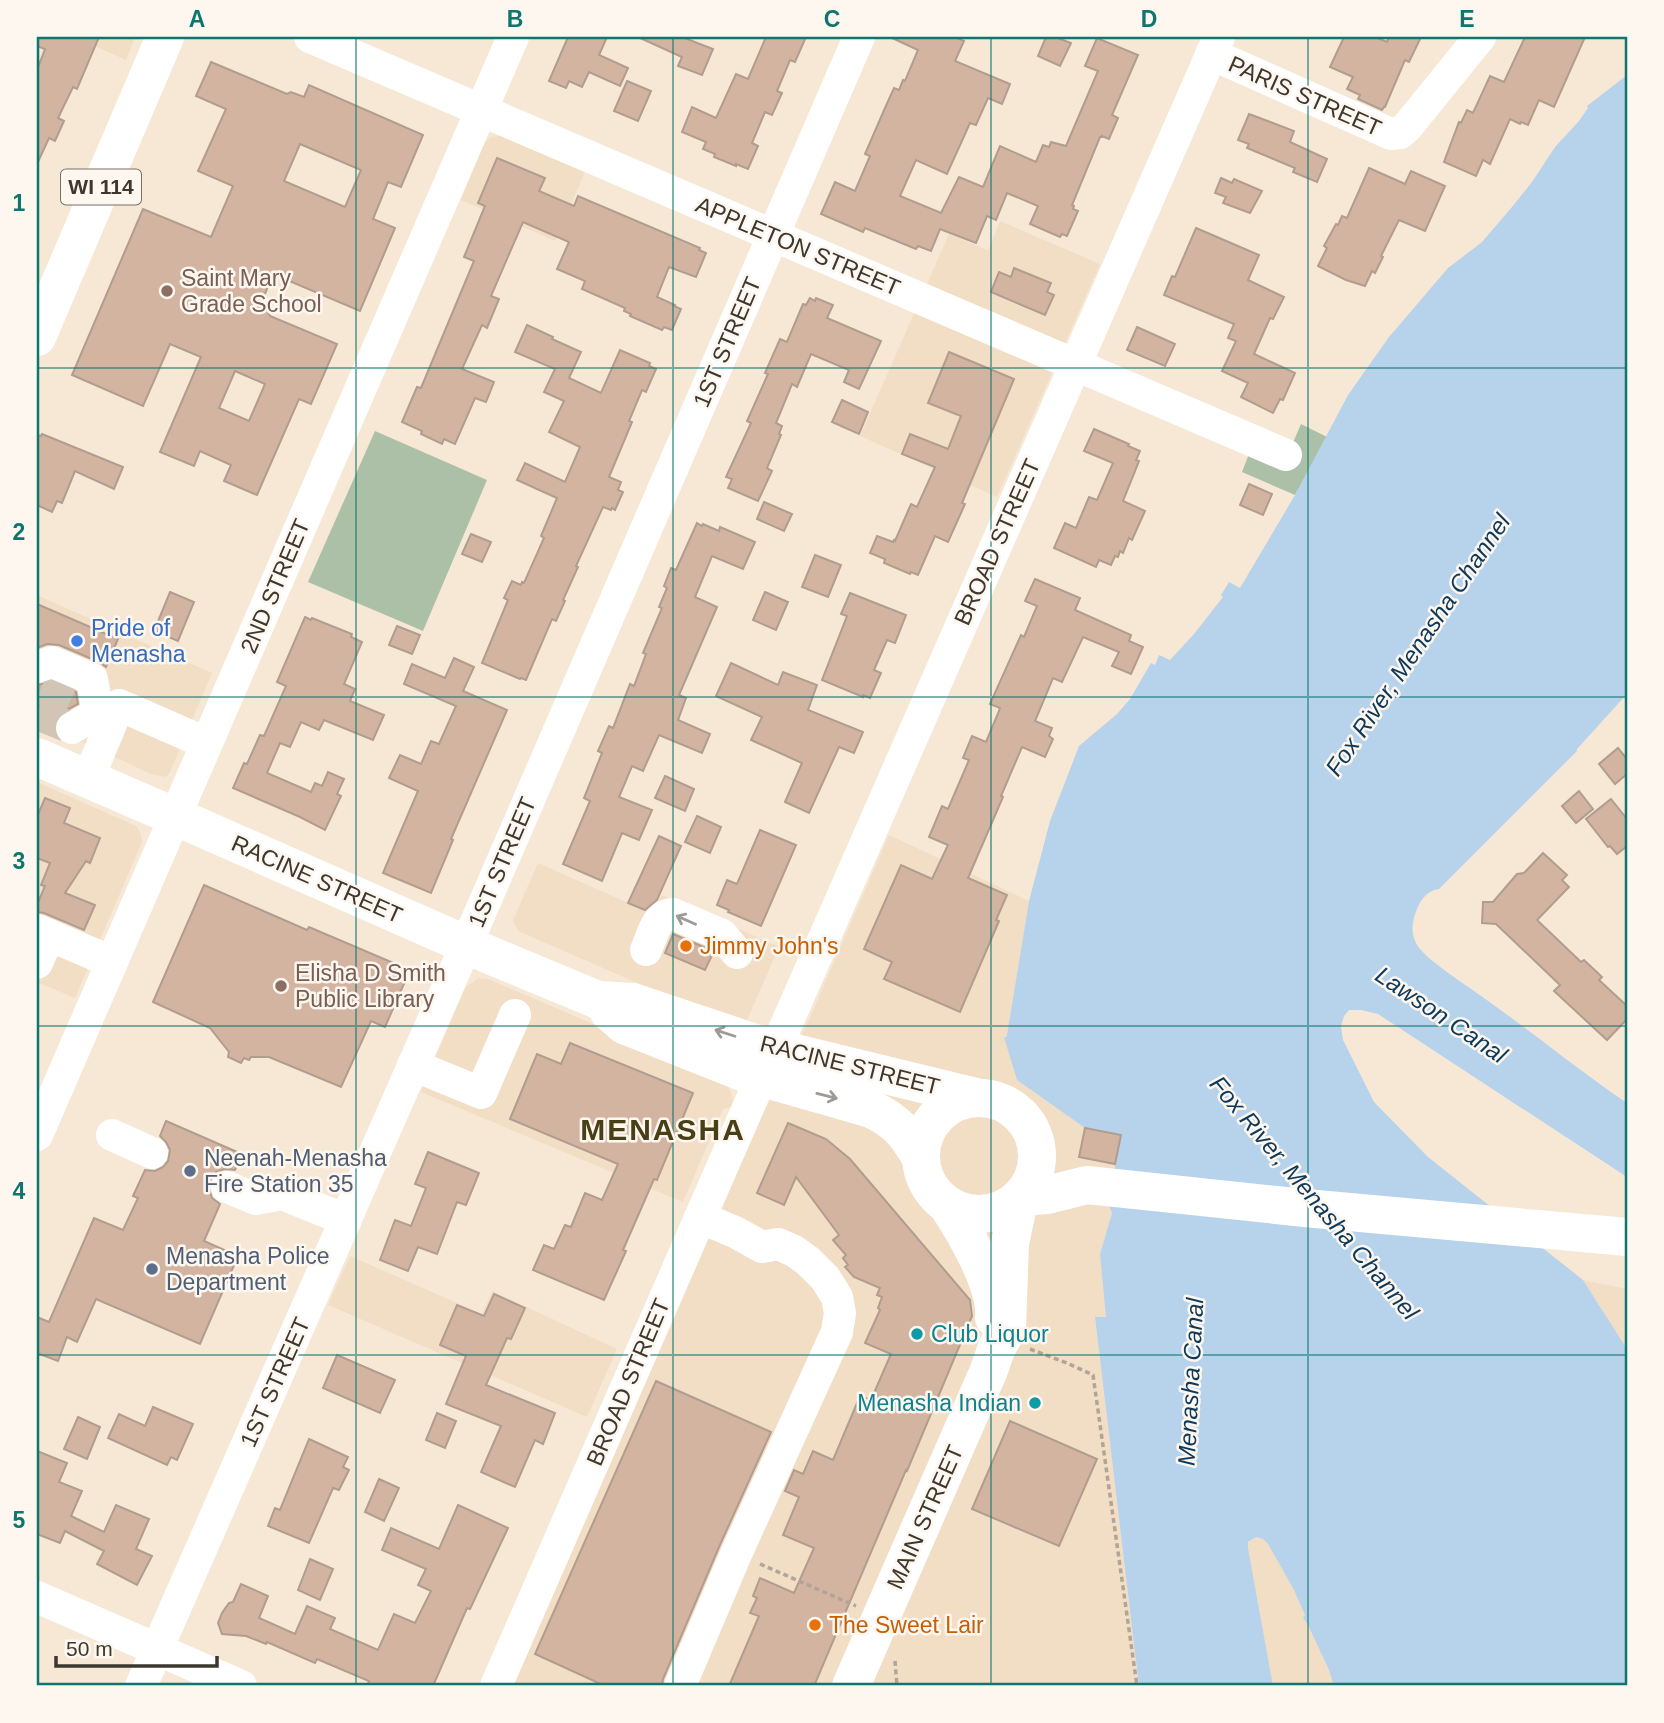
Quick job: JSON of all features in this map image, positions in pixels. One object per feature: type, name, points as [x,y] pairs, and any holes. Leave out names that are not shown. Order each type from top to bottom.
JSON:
[{"type":"main road","name":"WI 114","points":[[37,337],[165,37]]},
{"type":"main road","name":"RACINE STREET","points":[[38,762],[88,779],[598,1000],[633,1002],[886,1116],[901,1129],[921,1158]]},
{"type":"main road","name":"RACINE STREET","points":[[768,1063],[955,1091],[981,1098]]},
{"type":"main road","points":[[981,1098],[999,1102],[1016,1111],[1028,1126],[1035,1144],[1036,1166],[1020,1198],[1004,1209],[985,1214],[966,1213],[948,1206],[934,1193],[925,1177],[921,1158],[923,1140],[932,1123],[945,1109],[962,1101],[981,1098]]},
{"type":"main road","points":[[1035,1144],[1051,1160],[1087,1185]]},
{"type":"main road","points":[[1020,1198],[1047,1195],[1087,1185],[1627,1237]]},
{"type":"main road","name":"MAIN STREET","points":[[1010,1347],[1007,1330],[1010,1243],[1020,1198]]},
{"type":"main road","name":"MAIN STREET","points":[[948,1206],[961,1226],[991,1291],[995,1311],[993,1331],[1010,1347]]},
{"type":"main road","name":"MAIN STREET","points":[[851,1686],[989,1370],[1010,1347]]},
{"type":"street","name":"APPLETON STREET","points":[[310,37],[1286,454]]},
{"type":"street","name":"2ND STREET","points":[[37,1135],[513,37]]},
{"type":"street","name":"1ST STREET","points":[[141,1686],[467,945],[859,37]]},
{"type":"street","name":"PARIS STREET","points":[[1215,45],[1391,134],[1407,127],[1480,37]]},
{"type":"street","name":"BROAD STREET","points":[[496,1686],[1215,45]]},
{"type":"street","points":[[38,680],[52,662],[92,678],[88,779]]},
{"type":"street","points":[[91,716],[118,705],[206,743]]},
{"type":"street","points":[[646,950],[660,919],[666,914],[673,914],[722,936],[737,953]]},
{"type":"street","points":[[41,942],[112,962]]},
{"type":"street","points":[[414,1065],[481,1093],[515,1015]]},
{"type":"street","points":[[112,1135],[152,1153]]},
{"type":"street","points":[[227,1187],[256,1199],[282,1194],[346,1220]]},
{"type":"street","points":[[680,1686],[736,1554],[837,1332],[841,1313],[837,1297],[825,1278],[794,1251],[778,1244],[762,1247],[700,1217]]},
{"type":"street","points":[[37,1597],[241,1686]]},
{"type":"path","points":[[1010,1347],[1067,1363],[1093,1375],[1137,1686]]},
{"type":"path","points":[[736,1554],[857,1606]]},
{"type":"path","points":[[894,1652],[897,1686]]},
{"type":"shaded area","points":[[75,37],[135,37],[126,60]]},
{"type":"shaded area","points":[[500,136],[585,172],[555,241],[461,200],[484,143],[491,137]]},
{"type":"shaded area","points":[[1000,221],[1100,264],[997,497],[860,436],[949,234],[988,250]]},
{"type":"shaded area","points":[[37,595],[212,673],[166,777],[151,774],[37,721]]},
{"type":"shaded area","points":[[37,782],[136,826],[141,834],[142,842],[75,998],[37,982]]},
{"type":"shaded area","points":[[889,835],[1029,901],[1005,1037],[1017,1080],[1085,1128],[1121,1135],[1112,1213],[1100,1254],[1106,1317],[1095,1318],[1139,1686],[510,1686],[762,1116],[808,1022]]},
{"type":"shaded area","points":[[538,863],[653,914],[662,895],[779,947],[743,1029],[518,931],[513,920]]},
{"type":"shaded area","points":[[478,978],[488,979],[724,1080],[733,1101],[731,1107],[723,1109],[683,1202],[421,1092],[465,988]]},
{"type":"shaded area","points":[[350,1256],[482,1314],[492,1291],[617,1349],[587,1417],[328,1305]]},
{"type":"shaded area","points":[[1583,1280],[1627,1289],[1627,1349]]},
{"type":"shaded area","points":[[1256,1537],[1268,1544],[1294,1590],[1305,1615],[1303,1618],[1334,1686],[1273,1686],[1248,1548],[1248,1543]]},
{"type":"green space","points":[[1301,424],[1327,437],[1295,495],[1242,472],[1249,454],[1282,468]]},
{"type":"green space","points":[[375,431],[487,480],[423,631],[308,582]]},
{"type":"water","points":[[1627,75],[1627,694],[1577,751],[1439,889],[1425,896],[1417,909],[1412,927],[1417,945],[1429,958],[1627,1103],[1627,1177],[1378,1014],[1349,1010],[1341,1026],[1343,1040],[1374,1102],[1428,1157],[1583,1280],[1627,1349],[1627,1686],[1334,1686],[1303,1618],[1305,1615],[1294,1590],[1268,1544],[1256,1537],[1248,1542],[1248,1548],[1273,1686],[1139,1686],[1095,1317],[1106,1317],[1100,1254],[1112,1213],[1108,1203],[1121,1135],[1085,1128],[1017,1080],[1004,1037],[1007,1035],[1029,901],[1050,821],[1079,746],[1117,714],[1130,699],[1151,663],[1155,665],[1159,655],[1170,660],[1194,634],[1223,597],[1221,595],[1229,582],[1240,588],[1295,495],[1348,395],[1389,337],[1448,268],[1482,242],[1512,207],[1555,147],[1579,121],[1587,106]]},
{"type":"building","points":[[37,37],[99,37],[77,89],[73,87],[58,118],[64,121],[55,141],[49,138],[37,164],[37,70],[45,49],[37,46]]},
{"type":"building","points":[[568,37],[607,37],[599,55],[628,68],[620,86],[589,72],[582,87],[569,81],[566,88],[549,81]]},
{"type":"building","points":[[638,37],[682,37],[713,49],[702,75],[678,66],[682,57]]},
{"type":"building","points":[[766,37],[806,37],[795,62],[790,60],[777,91],[782,93],[772,115],[765,112],[752,143],[758,146],[748,169],[714,157],[715,154],[703,149],[706,142],[682,132],[692,107],[716,118],[736,74],[748,79]]},
{"type":"building","points":[[890,37],[955,37],[964,41],[955,61],[1010,84],[1002,104],[988,98],[976,125],[970,123],[947,174],[916,160],[900,196],[941,213],[959,177],[983,187],[1000,146],[1036,162],[1043,145],[1049,147],[1051,142],[1066,146],[1098,71],[1085,66],[1097,38],[1138,55],[1112,115],[1118,118],[1109,139],[1100,137],[1072,205],[1073,209],[1078,211],[1067,236],[1062,234],[1060,237],[1030,224],[1038,206],[1007,193],[996,220],[987,216],[976,243],[940,229],[931,251],[918,246],[916,249],[865,228],[863,232],[821,214],[835,182],[855,191],[870,156],[865,154],[885,108],[894,88],[899,90],[903,80],[905,81],[918,50]]},
{"type":"building","points":[[1046,37],[1055,37],[1071,43],[1060,66],[1038,56]]},
{"type":"building","points":[[1344,37],[1375,37],[1387,42],[1389,37],[1421,37],[1409,62],[1405,60],[1382,110],[1358,99],[1360,95],[1347,89],[1353,77],[1330,67]]},
{"type":"building","points":[[1525,37],[1585,37],[1554,107],[1539,100],[1528,125],[1510,119],[1490,164],[1483,160],[1476,176],[1444,162],[1459,122],[1461,123],[1467,110],[1473,113],[1490,76],[1504,82]]},
{"type":"building","points":[[211,62],[287,94],[291,92],[304,97],[309,85],[423,135],[401,187],[388,182],[373,219],[395,228],[360,311],[273,274],[262,301],[270,316],[337,344],[311,404],[299,399],[257,495],[224,481],[231,465],[200,451],[194,466],[160,452],[201,357],[170,344],[143,406],[72,375],[143,209],[211,237],[233,186],[198,171],[226,109],[196,96]],"holes":[[[300,144],[361,170],[345,207],[284,181]],[[235,371],[265,384],[249,421],[219,408]]]},
{"type":"building","points":[[627,81],[651,91],[638,121],[614,111]]},
{"type":"building","points":[[1249,114],[1294,131],[1290,142],[1327,159],[1317,182],[1293,172],[1295,168],[1247,148],[1249,144],[1238,140]]},
{"type":"building","points":[[497,158],[545,178],[539,191],[574,206],[578,196],[700,248],[699,250],[706,253],[696,277],[669,267],[657,297],[681,309],[672,330],[664,327],[662,330],[630,316],[631,314],[624,311],[625,308],[582,289],[585,281],[557,269],[569,242],[523,222],[491,296],[499,299],[487,328],[482,325],[462,369],[494,382],[486,402],[475,398],[455,444],[444,439],[442,444],[402,422],[417,387],[421,388],[474,261],[464,257],[485,206],[478,203]]},
{"type":"building","points":[[1369,168],[1405,184],[1411,171],[1445,186],[1425,231],[1399,220],[1375,273],[1372,271],[1365,286],[1318,266],[1327,248],[1324,246],[1342,216],[1347,218]]},
{"type":"building","points":[[1221,178],[1232,183],[1234,179],[1262,191],[1250,213],[1223,203],[1226,197],[1215,193]]},
{"type":"building","points":[[1196,228],[1259,255],[1248,280],[1284,297],[1273,319],[1270,318],[1254,354],[1295,373],[1283,400],[1280,399],[1273,413],[1241,397],[1248,383],[1222,371],[1236,341],[1228,338],[1234,324],[1164,295],[1172,276],[1175,277]]},
{"type":"building","points":[[1014,268],[1051,283],[1047,292],[1054,295],[1045,315],[991,292],[999,272],[1011,277]]},
{"type":"building","points":[[810,298],[833,305],[827,318],[881,341],[859,389],[844,382],[849,370],[811,354],[797,387],[792,384],[776,423],[782,426],[781,435],[767,468],[772,471],[758,501],[728,488],[732,479],[726,477],[751,423],[747,421],[780,339],[787,342],[803,304],[806,305]]},
{"type":"building","points":[[527,325],[581,352],[569,378],[601,393],[620,350],[650,363],[649,366],[656,369],[646,392],[642,390],[609,477],[621,482],[618,490],[623,492],[615,510],[603,507],[576,566],[578,567],[563,600],[565,601],[556,621],[552,619],[526,680],[482,663],[508,600],[504,598],[512,581],[521,585],[524,583],[544,538],[541,536],[557,498],[517,480],[525,463],[565,482],[580,447],[549,432],[564,401],[544,392],[555,369],[515,352]]},
{"type":"building","points":[[1137,327],[1175,344],[1165,366],[1127,350]]},
{"type":"building","points":[[949,352],[1014,379],[948,542],[935,536],[918,575],[911,572],[910,574],[884,563],[885,559],[870,553],[877,536],[895,541],[911,504],[917,507],[935,467],[902,454],[910,434],[948,449],[961,416],[928,403]]},
{"type":"building","points":[[842,400],[868,412],[859,434],[832,422]]},
{"type":"building","points":[[1094,429],[1140,451],[1136,460],[1139,461],[1123,501],[1145,511],[1123,553],[1120,551],[1118,557],[1115,556],[1111,565],[1099,560],[1096,567],[1054,548],[1065,523],[1076,528],[1089,497],[1097,500],[1113,463],[1084,451]]},
{"type":"building","points":[[42,434],[123,467],[114,489],[75,471],[62,503],[57,501],[52,512],[37,505],[37,435]]},
{"type":"building","points":[[1249,484],[1272,494],[1263,515],[1240,505]]},
{"type":"building","points":[[764,502],[792,514],[784,531],[757,519]]},
{"type":"building","points":[[697,523],[719,531],[720,527],[755,542],[743,569],[712,556],[695,597],[717,607],[679,695],[686,698],[678,720],[710,734],[702,753],[659,735],[643,771],[632,766],[619,797],[652,810],[639,840],[622,833],[602,881],[563,864],[590,801],[584,798],[602,753],[598,751],[609,726],[613,728],[630,684],[634,686],[646,654],[643,653],[662,608],[659,607],[667,588],[664,586],[671,568],[676,570]]},
{"type":"building","points":[[471,534],[491,542],[482,562],[462,554]]},
{"type":"building","points":[[815,555],[841,565],[828,597],[802,587]]},
{"type":"building","points":[[1035,579],[1080,598],[1075,610],[1131,635],[1129,641],[1143,647],[1131,674],[1112,666],[1119,652],[1083,637],[1062,682],[1053,678],[1035,721],[1052,728],[1049,736],[1053,739],[1045,757],[1022,747],[968,878],[1007,895],[996,920],[999,921],[960,1012],[884,979],[892,962],[864,949],[901,865],[932,879],[948,845],[929,837],[942,806],[948,809],[969,760],[963,758],[972,736],[986,742],[999,711],[1000,708],[990,704],[1037,606],[1025,601]]},
{"type":"building","points":[[170,592],[194,602],[178,641],[154,631]]},
{"type":"building","points":[[765,592],[788,602],[776,630],[753,620]]},
{"type":"building","points":[[850,593],[906,615],[895,643],[887,640],[874,670],[881,673],[870,698],[822,680],[847,616],[841,614]]},
{"type":"building","name":"Pride of Menasha","points":[[37,604],[118,639],[106,667],[59,645],[47,644],[37,648]]},
{"type":"building","points":[[305,617],[352,634],[351,637],[362,642],[344,684],[355,689],[350,701],[384,715],[373,740],[324,720],[319,730],[301,722],[290,747],[280,743],[267,773],[311,792],[315,783],[322,786],[328,772],[344,779],[337,794],[341,796],[325,830],[233,788],[260,735],[264,736],[286,686],[277,682]]},
{"type":"building","points":[[397,626],[420,635],[412,654],[389,645]]},
{"type":"building","points":[[454,658],[474,667],[463,691],[507,710],[451,839],[453,840],[431,893],[383,873],[418,791],[389,778],[400,755],[421,764],[431,741],[439,744],[456,706],[404,684],[412,664],[445,678]]},
{"type":"building","points":[[731,663],[778,685],[783,672],[817,685],[808,710],[863,732],[854,753],[839,747],[809,813],[785,802],[802,763],[751,740],[762,717],[716,696]]},
{"type":"building","points":[[51,682],[76,692],[78,704],[57,718],[54,728],[37,721],[37,685]]},
{"type":"building","points":[[1618,748],[1627,759],[1627,774],[1615,784],[1599,764]]},
{"type":"building","points":[[665,776],[694,789],[685,811],[655,798]]},
{"type":"building","points":[[1579,791],[1593,809],[1576,823],[1562,806]]},
{"type":"building","points":[[45,798],[70,808],[64,823],[100,838],[90,863],[86,861],[65,893],[95,905],[84,930],[37,912],[45,886],[41,885],[50,863],[37,858],[37,817]]},
{"type":"building","points":[[1611,799],[1627,819],[1627,846],[1617,854],[1586,819]]},
{"type":"building","points":[[697,816],[721,827],[710,853],[685,842]]},
{"type":"building","points":[[760,830],[796,845],[761,926],[717,905],[727,880],[737,884]]},
{"type":"building","points":[[659,836],[681,846],[657,900],[645,910],[628,903]]},
{"type":"building","points":[[1543,853],[1567,875],[1562,880],[1569,887],[1537,920],[1581,962],[1584,960],[1602,977],[1599,980],[1627,1006],[1627,1019],[1607,1040],[1554,991],[1560,985],[1496,924],[1482,923],[1483,902],[1493,902],[1517,874],[1524,873]]},
{"type":"building","name":"Elisha D Smith Public Library","points":[[204,885],[307,930],[309,927],[410,970],[385,1027],[371,1021],[341,1087],[269,1057],[251,1057],[249,1060],[244,1058],[241,1063],[228,1057],[229,1052],[210,1028],[153,1002]]},
{"type":"building","points":[[673,934],[711,950],[713,953],[705,970],[665,953]]},
{"type":"building","points":[[570,1043],[693,1093],[657,1180],[654,1179],[623,1250],[626,1251],[604,1300],[533,1270],[544,1245],[554,1249],[565,1225],[571,1227],[585,1193],[602,1200],[618,1164],[510,1119],[537,1054],[561,1064]]},
{"type":"building","name":"Menasha Police Department","points":[[166,1121],[242,1154],[235,1170],[216,1172],[210,1181],[212,1198],[220,1204],[204,1241],[238,1256],[200,1344],[96,1299],[77,1342],[67,1337],[58,1361],[37,1353],[37,1317],[49,1322],[94,1218],[123,1230],[138,1198],[133,1196],[145,1170],[155,1171],[168,1161],[170,1150],[160,1136]]},
{"type":"building","points":[[788,1123],[826,1139],[850,1159],[970,1300],[972,1316],[814,1686],[729,1686],[759,1616],[750,1613],[757,1598],[753,1596],[760,1578],[794,1593],[814,1548],[783,1535],[799,1497],[785,1491],[794,1470],[803,1474],[813,1451],[833,1460],[860,1396],[871,1400],[891,1354],[865,1343],[880,1310],[878,1308],[882,1297],[877,1295],[880,1288],[854,1277],[845,1267],[848,1265],[843,1258],[846,1255],[833,1240],[839,1235],[796,1177],[784,1205],[757,1193]]},
{"type":"building","points":[[1085,1128],[1121,1135],[1115,1164],[1079,1157]]},
{"type":"building","points":[[428,1152],[479,1173],[466,1205],[457,1202],[437,1254],[418,1247],[408,1271],[380,1260],[395,1220],[411,1226],[426,1188],[415,1184]]},
{"type":"building","points":[[494,1294],[525,1308],[511,1339],[507,1338],[486,1385],[555,1413],[543,1444],[535,1440],[515,1487],[481,1472],[501,1426],[446,1404],[466,1356],[440,1345],[457,1305],[484,1316]]},
{"type":"building","points":[[337,1355],[395,1380],[380,1413],[323,1388]]},
{"type":"building","points":[[656,1381],[771,1432],[719,1547],[662,1686],[605,1686],[535,1654]]},
{"type":"building","points":[[153,1407],[193,1424],[177,1460],[171,1457],[167,1465],[108,1438],[119,1414],[145,1426]]},
{"type":"building","points":[[437,1413],[456,1421],[445,1448],[426,1440]]},
{"type":"building","points":[[78,1417],[100,1427],[87,1459],[64,1449]]},
{"type":"building","points":[[1010,1421],[1097,1459],[1059,1546],[972,1509]]},
{"type":"building","points":[[309,1439],[348,1457],[343,1467],[349,1470],[339,1490],[333,1488],[309,1543],[268,1526],[275,1508],[280,1510]]},
{"type":"building","points":[[37,1451],[67,1463],[59,1482],[82,1491],[71,1516],[104,1532],[116,1505],[149,1519],[136,1549],[152,1556],[137,1585],[97,1564],[104,1551],[65,1531],[60,1543],[37,1534]]},
{"type":"building","points":[[379,1479],[399,1488],[384,1521],[365,1512]]},
{"type":"building","points":[[458,1505],[508,1528],[470,1609],[467,1608],[433,1686],[367,1686],[369,1681],[317,1659],[315,1663],[267,1642],[266,1644],[246,1636],[222,1634],[218,1623],[229,1603],[233,1602],[241,1584],[268,1596],[259,1618],[295,1634],[307,1606],[335,1618],[330,1629],[378,1650],[394,1614],[415,1623],[431,1591],[418,1585],[426,1569],[382,1550],[391,1528],[439,1549]]},
{"type":"building","points":[[310,1559],[333,1569],[320,1600],[298,1590]]},
{"type":"tunnel","points":[[41,688],[81,706]]},
{"type":"tunnel","points":[[37,714],[72,728]]},
{"type":"place","name":"Saint Mary Grade School","points":[[167,291]]},
{"type":"place","name":"Pride of Menasha","points":[[77,641]]},
{"type":"place","name":"Jimmy John's","points":[[686,946]]},
{"type":"place","name":"Elisha D Smith Public Library","points":[[281,986]]},
{"type":"place","name":"Neenah-Menasha Fire Station 35","points":[[190,1171]]},
{"type":"place","name":"Menasha Police Department","points":[[152,1269]]},
{"type":"place","name":"Club Liquor","points":[[917,1334]]},
{"type":"place","name":"Menasha Indian","points":[[1035,1403]]},
{"type":"place","name":"The Sweet Lair","points":[[815,1625]]},
{"type":"district","name":"MENASHA","points":[[663,1130]]},
{"type":"water label","name":"Fox River, Menasha Channel","points":[[1418,645]]},
{"type":"water label","name":"Lawson Canal","points":[[1441,1015]]},
{"type":"water label","name":"Fox River, Menasha Channel","points":[[1314,1198]]},
{"type":"water label","name":"Menasha Canal","points":[[1191,1382]]}]
